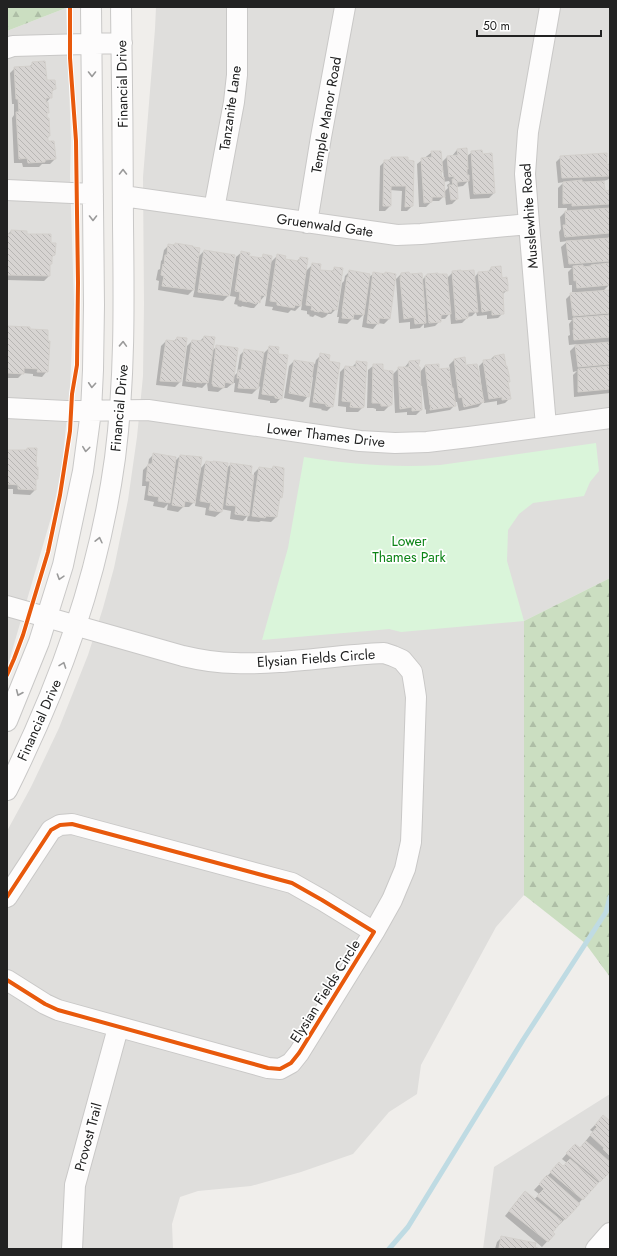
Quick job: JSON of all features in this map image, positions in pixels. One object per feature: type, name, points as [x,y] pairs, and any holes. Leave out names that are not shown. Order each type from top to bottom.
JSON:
[{"type":"street","name":"Financial Drive","points":[[7,721],[31,665],[64,566],[83,471],[94,370],[91,7]]},
{"type":"street","name":"Financial Drive","points":[[7,790],[41,719],[77,625],[103,524],[114,460],[120,410],[124,325],[121,7]]},
{"type":"street","name":"Tanzanite Lane","points":[[214,209],[234,102],[237,74],[237,7]]},
{"type":"street","name":"Temple Manor Road","points":[[307,223],[345,7]]},
{"type":"street","name":"Musslewhite Road","points":[[546,426],[525,174],[528,132],[550,7]]},
{"type":"street","points":[[7,48],[13,46],[122,44]]},
{"type":"street","points":[[7,190],[93,194]]},
{"type":"street","name":"Gruenwald Gate","points":[[123,196],[397,235],[529,224]]},
{"type":"street","name":"Lower Thames Drive","points":[[7,408],[90,411],[148,410],[360,441],[395,442],[427,442],[469,438],[610,418]]},
{"type":"street","name":"Elysian Fields Circle","points":[[7,606],[209,662],[257,663],[384,653],[402,660],[412,672],[416,696],[411,842],[405,869],[396,893],[374,932],[299,1053],[291,1063],[280,1069],[268,1068],[118,1028],[58,1010],[45,1004],[7,980]]},
{"type":"street","name":"Elysian Fields Circle","points":[[7,897],[51,830],[60,824],[72,824],[292,883],[374,932]]},
{"type":"street","name":"Provost Trail","points":[[72,1249],[75,1185],[118,1028]]},
{"type":"street","points":[[596,1249],[610,1233]]},
{"type":"shaded area","points":[[156,7],[610,7],[610,578],[524,621],[524,895],[496,927],[421,1065],[417,1094],[389,1112],[353,1154],[301,1172],[251,1186],[198,1191],[180,1197],[172,1224],[173,1249],[7,1249],[7,831],[31,787],[59,728],[88,655],[114,568],[128,500],[137,437],[143,376],[143,177]]},
{"type":"shaded area","points":[[66,8],[71,139],[70,176],[74,304],[70,386],[62,466],[53,511],[7,668],[7,31]]},
{"type":"shaded area","points":[[610,1094],[610,1249],[483,1249],[494,1167]]},
{"type":"green space","points":[[7,7],[66,7],[66,8],[7,31]]},
{"type":"green space","name":"Lower Thames Park","points":[[596,443],[599,471],[590,482],[584,496],[533,503],[519,514],[508,530],[507,561],[524,621],[401,632],[389,629],[262,640],[288,548],[304,457],[372,465],[423,466],[440,465]]},
{"type":"green space","points":[[610,578],[610,977],[585,943],[524,895],[524,621]]},
{"type":"building","points":[[45,61],[47,80],[55,80],[56,89],[52,90],[52,98],[46,98],[46,103],[48,102],[49,113],[47,113],[47,118],[49,118],[50,136],[48,136],[48,141],[54,141],[56,159],[45,160],[45,162],[28,163],[27,158],[19,159],[16,112],[19,112],[18,99],[16,99],[14,67],[32,66],[32,62]]},
{"type":"building","points":[[467,148],[467,175],[469,175],[469,181],[457,182],[458,199],[451,200],[449,185],[453,185],[452,179],[454,179],[454,176],[449,177],[447,156],[458,155],[457,149]]},
{"type":"building","points":[[482,150],[483,154],[492,153],[495,193],[474,194],[471,151]]},
{"type":"building","points":[[431,151],[441,151],[443,172],[441,172],[442,177],[444,177],[445,197],[432,197],[432,202],[424,203],[421,158],[432,157]]},
{"type":"building","points":[[607,153],[607,164],[610,164],[610,176],[562,178],[560,156]]},
{"type":"building","points":[[391,157],[408,157],[408,160],[414,161],[413,206],[405,207],[406,186],[391,186],[391,206],[383,206],[384,160],[391,160]]},
{"type":"building","points":[[582,180],[582,182],[604,181],[605,191],[610,190],[610,204],[572,206],[572,203],[563,204],[563,182]]},
{"type":"building","points":[[610,208],[610,233],[565,237],[563,225],[566,225],[565,211]]},
{"type":"building","points":[[11,230],[27,231],[27,234],[51,234],[51,243],[56,243],[55,255],[52,256],[52,264],[50,264],[50,276],[7,275],[7,234],[11,234]]},
{"type":"building","points":[[610,238],[610,261],[569,264],[566,241]]},
{"type":"building","points":[[175,243],[200,248],[194,290],[162,286],[164,276],[161,275],[165,255],[167,255],[168,244],[175,245]]},
{"type":"building","points":[[204,250],[235,255],[229,296],[198,292]]},
{"type":"building","points":[[241,251],[250,253],[249,256],[262,258],[263,254],[272,256],[266,296],[261,295],[260,303],[257,302],[256,304],[239,300],[240,292],[235,291]]},
{"type":"building","points":[[277,254],[286,256],[285,259],[299,261],[300,257],[308,258],[301,306],[295,305],[294,308],[277,305],[277,302],[270,301]]},
{"type":"building","points":[[312,263],[321,264],[320,270],[334,271],[334,267],[343,268],[337,310],[332,309],[331,312],[328,313],[319,312],[311,310],[312,306],[306,305]]},
{"type":"building","points":[[610,263],[610,285],[577,288],[576,280],[574,281],[573,266],[583,265],[583,267]]},
{"type":"building","points":[[501,266],[502,278],[507,277],[508,285],[508,291],[503,291],[504,314],[492,315],[492,310],[482,312],[478,272],[491,271],[491,267]]},
{"type":"building","points":[[349,270],[370,274],[364,315],[354,314],[353,319],[342,318]]},
{"type":"building","points":[[474,270],[478,312],[468,312],[468,318],[456,320],[452,271]]},
{"type":"building","points":[[373,272],[396,274],[390,319],[379,318],[379,324],[367,323]]},
{"type":"building","points":[[409,272],[410,274],[422,273],[426,323],[415,324],[414,317],[404,319],[400,277],[401,273]]},
{"type":"building","points":[[427,274],[447,274],[451,314],[441,315],[441,322],[429,323],[425,276]]},
{"type":"building","points":[[610,290],[610,313],[573,316],[570,293]]},
{"type":"building","points":[[610,315],[610,337],[574,340],[573,318]]},
{"type":"building","points":[[7,326],[30,327],[30,329],[48,330],[48,341],[50,341],[48,372],[37,372],[38,369],[24,368],[24,374],[8,373]]},
{"type":"building","points":[[204,336],[215,337],[208,383],[186,381],[192,340],[203,341]]},
{"type":"building","points":[[177,337],[187,338],[181,382],[160,381],[166,340],[176,341]]},
{"type":"building","points":[[610,342],[610,364],[578,367],[575,345]]},
{"type":"building","points":[[216,345],[238,348],[233,384],[225,382],[224,388],[213,386],[212,384]]},
{"type":"building","points":[[269,346],[279,347],[278,354],[288,355],[282,399],[275,398],[275,396],[262,394]]},
{"type":"building","points":[[244,349],[264,352],[258,389],[238,388],[240,378],[237,378],[238,370],[241,370]]},
{"type":"building","points":[[320,353],[330,355],[329,361],[340,363],[333,407],[326,406],[326,404],[313,402]]},
{"type":"building","points":[[504,354],[509,375],[510,382],[508,382],[511,399],[502,400],[502,397],[489,399],[483,360],[494,359],[494,356]]},
{"type":"building","points":[[465,357],[466,365],[477,364],[484,402],[464,407],[462,397],[459,398],[454,359]]},
{"type":"building","points":[[294,360],[314,363],[309,397],[289,393]]},
{"type":"building","points":[[420,360],[418,367],[420,367],[422,410],[412,411],[412,407],[400,409],[398,367],[409,367],[409,361]]},
{"type":"building","points":[[356,361],[367,362],[364,407],[362,408],[350,407],[351,402],[342,401],[345,366],[356,367]]},
{"type":"building","points":[[373,364],[383,364],[383,370],[393,371],[392,405],[390,406],[381,406],[379,403],[372,403]]},
{"type":"building","points":[[439,364],[439,369],[449,368],[456,406],[430,410],[431,405],[425,365]]},
{"type":"building","points":[[610,366],[610,389],[578,392],[578,369]]},
{"type":"building","points":[[27,448],[37,448],[36,467],[38,467],[38,479],[36,479],[36,490],[18,489],[18,485],[7,484],[7,450],[27,450]]},
{"type":"building","points":[[153,453],[176,457],[170,503],[158,501],[159,497],[148,495],[150,481],[146,481],[147,472],[148,464],[152,464]]},
{"type":"building","points":[[180,455],[202,457],[195,503],[185,501],[184,507],[172,505]]},
{"type":"building","points":[[206,461],[228,463],[222,512],[209,510],[211,503],[200,501]]},
{"type":"building","points":[[230,463],[252,466],[251,475],[254,475],[249,516],[235,514],[236,506],[226,505],[231,468]]},
{"type":"building","points":[[273,466],[284,468],[283,492],[282,498],[280,497],[277,517],[266,516],[265,518],[252,516],[259,467],[273,469]]},
{"type":"building","points":[[603,1115],[610,1121],[610,1156],[590,1135],[597,1127],[595,1125]]},
{"type":"building","points":[[586,1141],[610,1162],[610,1172],[600,1182],[566,1153],[575,1144],[580,1148]]},
{"type":"building","points":[[570,1159],[598,1183],[583,1200],[550,1172],[559,1162],[563,1166]]},
{"type":"building","points":[[547,1175],[580,1204],[565,1220],[537,1196],[544,1189],[539,1184]]},
{"type":"building","points":[[525,1191],[562,1221],[553,1232],[555,1234],[548,1242],[509,1211]]},
{"type":"building","points":[[501,1236],[536,1243],[535,1247],[540,1249],[499,1248]]},
{"type":"waterway","points":[[389,1249],[408,1227],[523,1040],[606,912],[610,897]]},
{"type":"cycle path","points":[[7,675],[23,635],[48,552],[60,495],[70,431],[72,394],[77,365],[78,283],[76,141],[70,58],[70,7]]},
{"type":"cycle path","points":[[7,897],[51,830],[60,825],[72,824],[292,883],[374,932],[299,1053],[291,1063],[280,1069],[268,1068],[58,1010],[45,1004],[7,980]]}]
